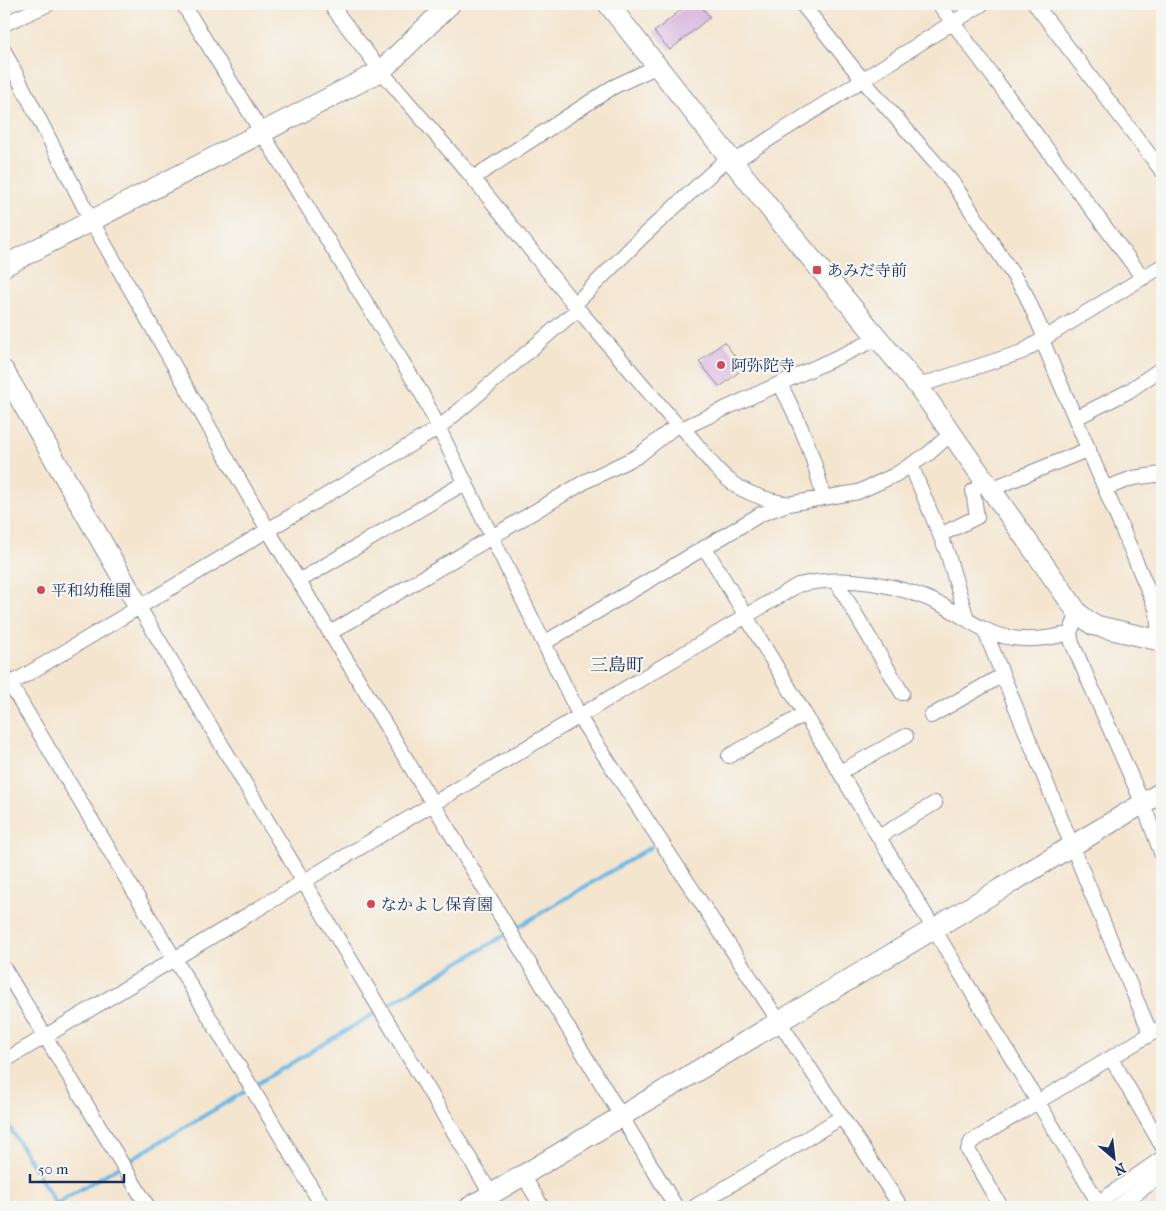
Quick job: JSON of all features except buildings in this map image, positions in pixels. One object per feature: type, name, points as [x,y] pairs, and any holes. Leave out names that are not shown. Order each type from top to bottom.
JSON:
[{"type":"street","points":[[4,24],[49,4]]},
{"type":"street","points":[[183,4],[440,426],[579,715],[901,1207]]},
{"type":"street","points":[[330,4],[381,71],[473,178],[576,307],[727,481],[763,500],[788,504]]},
{"type":"street","points":[[4,266],[381,71],[450,4]]},
{"type":"street","points":[[608,4],[731,160],[918,386],[1078,613],[1093,625],[1160,640],[1157,611],[1020,285],[953,182],[862,79],[802,4]]},
{"type":"street","points":[[940,4],[1143,278]]},
{"type":"street","points":[[323,1207],[6,682],[139,607],[440,426],[576,307],[643,236],[731,160],[982,4]]},
{"type":"street","points":[[1035,4],[1162,171]]},
{"type":"street","points":[[4,51],[92,222],[268,530],[676,1207]]},
{"type":"street","points":[[473,178],[613,87],[658,66]]},
{"type":"street","points":[[918,386],[1022,352],[1162,266]]},
{"type":"street","points":[[330,632],[586,481],[638,456],[680,426],[780,384],[880,338]]},
{"type":"street","points":[[1076,418],[1129,391],[1162,368]]},
{"type":"street","points":[[4,370],[139,607],[491,1194]]},
{"type":"street","points":[[780,384],[818,470],[823,497]]},
{"type":"street","points":[[544,642],[761,514],[788,504],[858,492],[911,465],[928,454],[952,433]]},
{"type":"street","points":[[940,535],[977,517],[973,491],[1089,449]]},
{"type":"street","points":[[911,465],[940,535],[967,620]]},
{"type":"street","points":[[1106,488],[1133,478],[1162,474]]},
{"type":"street","points":[[299,581],[466,482]]},
{"type":"street","points":[[705,548],[1038,1103],[1097,1206],[1162,1158]]},
{"type":"street","points":[[4,1061],[798,585],[816,581],[856,580],[895,588],[942,605],[984,629],[1006,638],[1047,639],[1070,633]]},
{"type":"street","points":[[836,581],[902,693]]},
{"type":"street","points":[[1078,613],[1070,633],[1143,804],[1162,854]]},
{"type":"street","points":[[984,629],[1001,676],[1073,845],[1157,1030],[971,1142],[968,1150],[1001,1207]]},
{"type":"street","points":[[931,716],[1001,676]]},
{"type":"street","points":[[729,756],[805,714]]},
{"type":"street","points":[[840,772],[906,736]]},
{"type":"street","points":[[470,1207],[1162,792]]},
{"type":"street","points":[[879,837],[935,803]]},
{"type":"street","points":[[4,968],[148,1207]]},
{"type":"street","points":[[1111,1058],[1162,1146]]},
{"type":"street","points":[[694,1207],[842,1117]]},
{"type":"street","points":[[522,1175],[542,1207]]},
{"type":"street","points":[[1117,1207],[1162,1175]]},
{"type":"waterway","points":[[383,1008],[651,847]]},
{"type":"waterway","points":[[255,1085],[377,1012]]},
{"type":"waterway","points":[[4,1118],[56,1204],[249,1089]]},
{"type":"place","name":"あみだ寺前","points":[[817,270]]},
{"type":"place","name":"阿弥陀寺","points":[[721,365]]},
{"type":"place","name":"平和幼稚園","points":[[41,590]]},
{"type":"place","name":"なかよし保育園","points":[[371,904]]},
{"type":"district","name":"三島町","points":[[617,665]]}]
